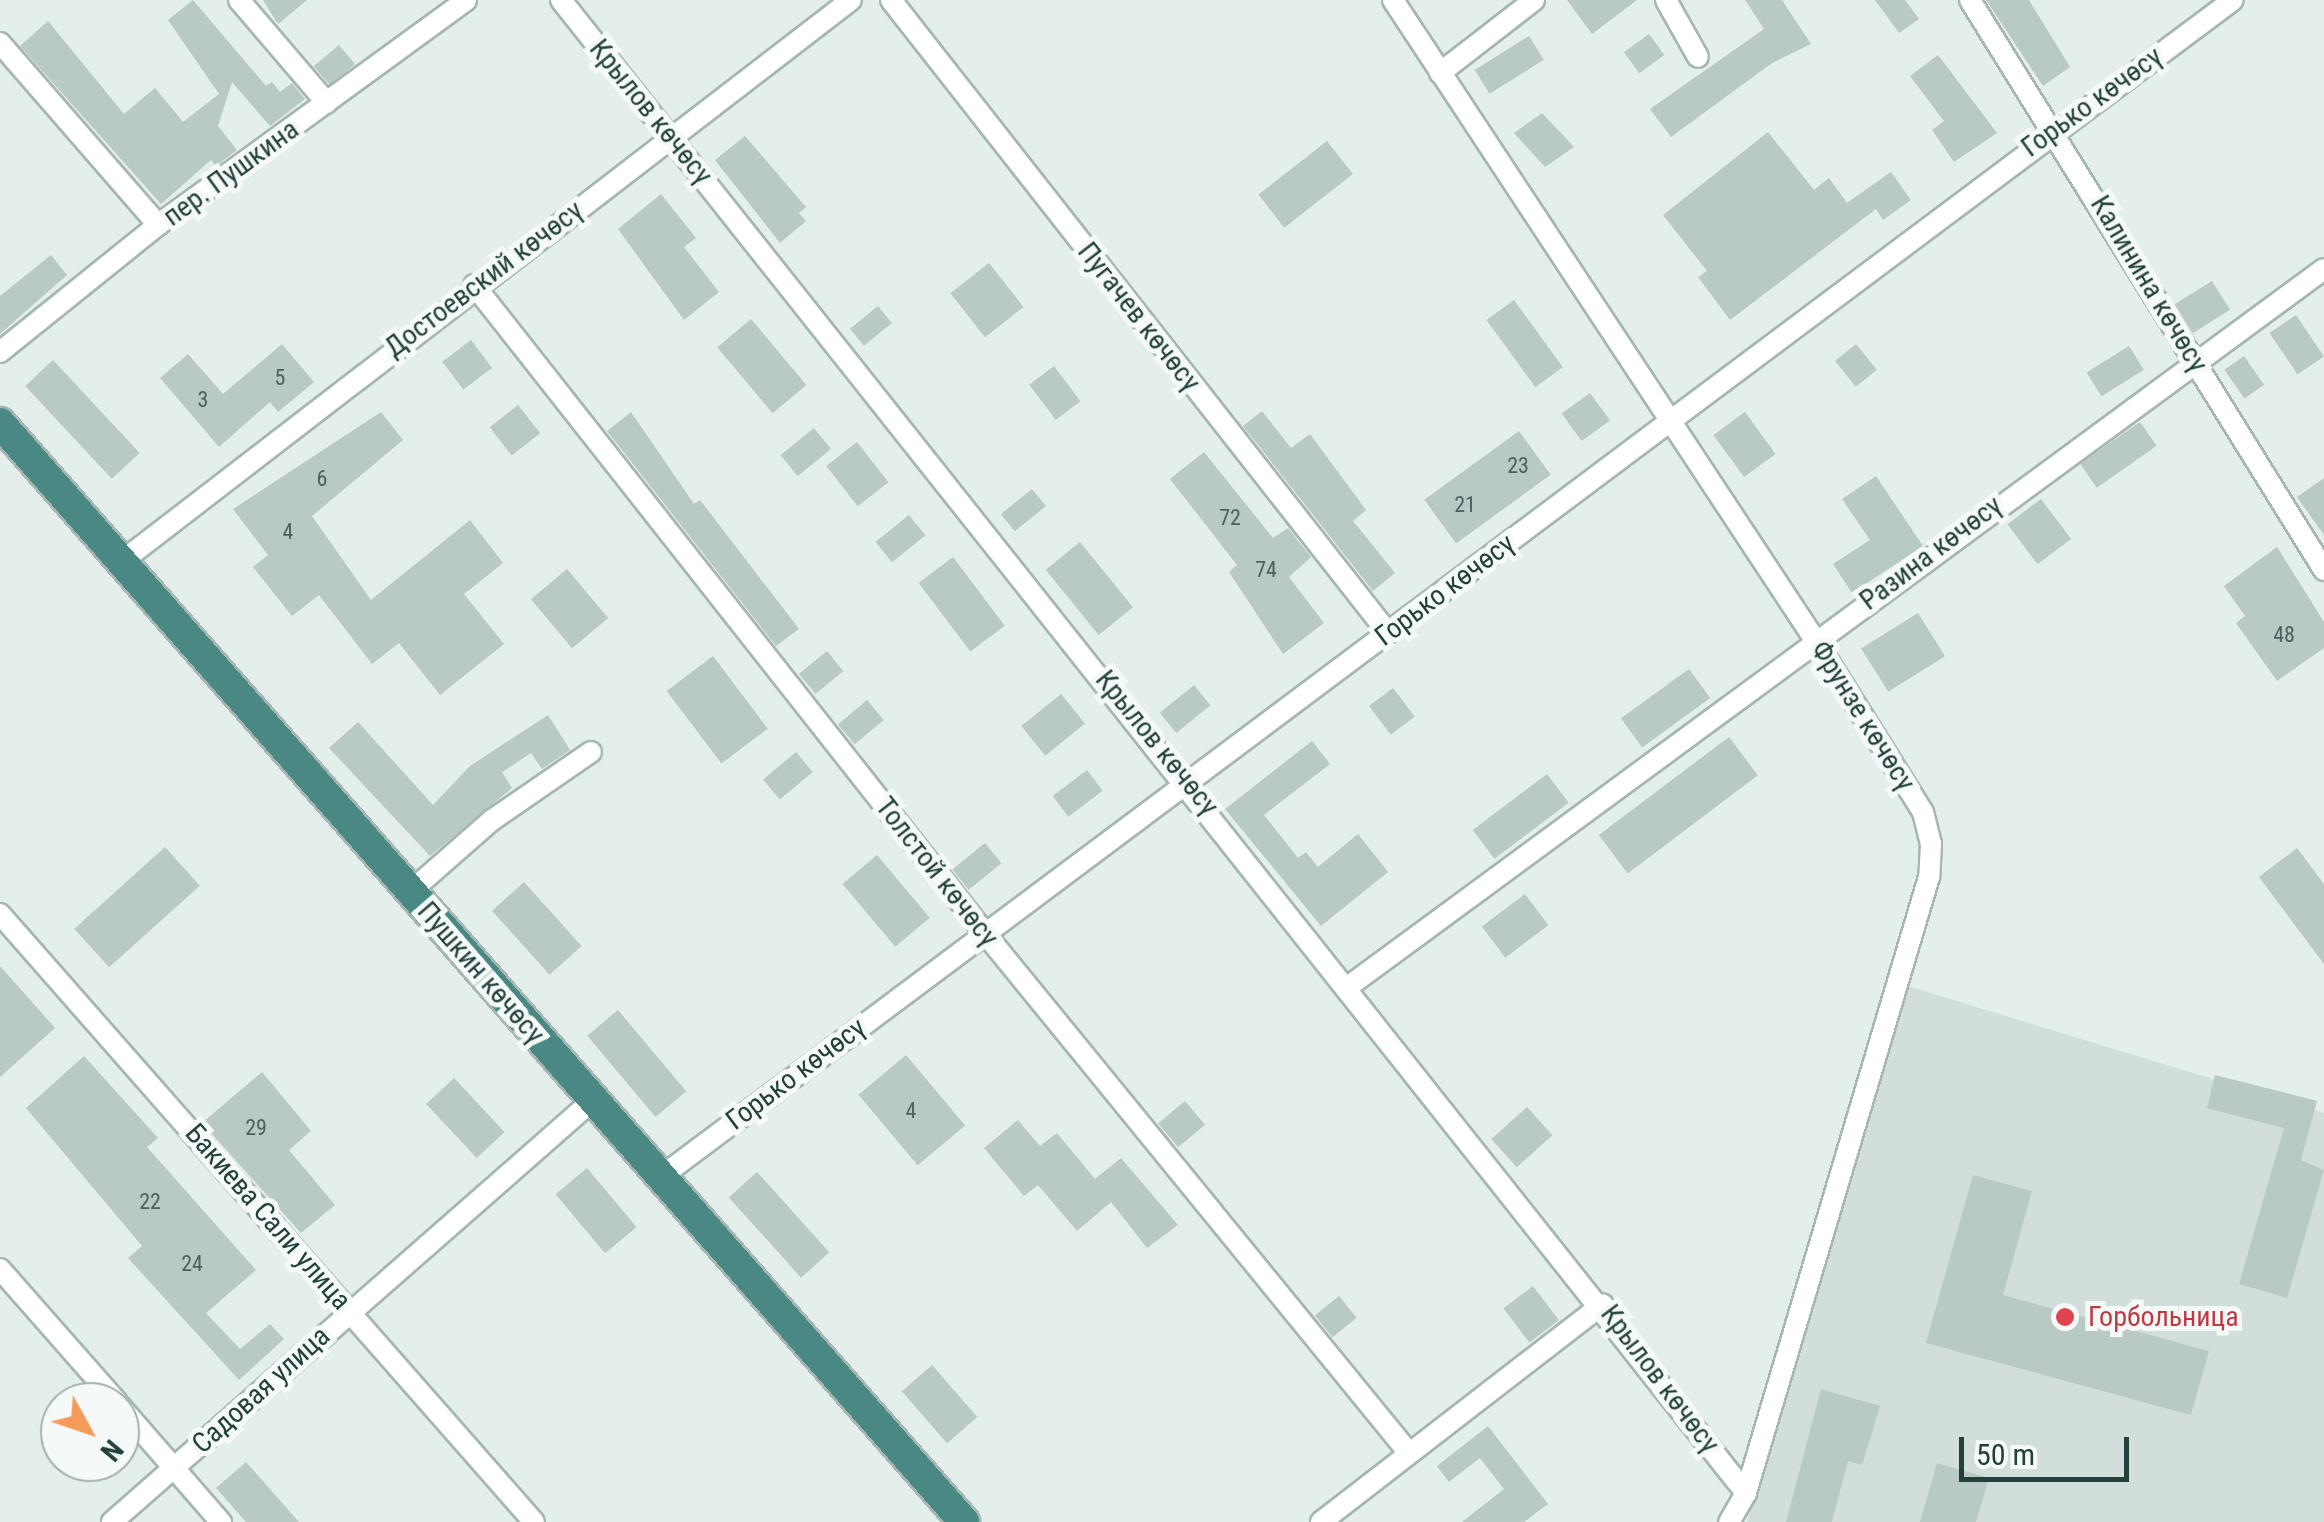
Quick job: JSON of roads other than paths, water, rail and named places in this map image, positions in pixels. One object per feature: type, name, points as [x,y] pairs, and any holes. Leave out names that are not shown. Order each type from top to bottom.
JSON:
[{"type":"highway","name":"Пушкин көчөсү","points":[[0,422],[658,1178],[964,1522]]},
{"type":"street","points":[[239,0],[328,103]]},
{"type":"street","name":"пер. Пушкина","points":[[0,352],[158,225],[466,0]]},
{"type":"street","name":"Крылов көчөсү","points":[[561,0],[1604,1304],[1746,1493]]},
{"type":"street","name":"Достоевский көчөсү","points":[[121,562],[474,285],[851,0]]},
{"type":"street","name":"Пугачев көчөсү","points":[[890,0],[1388,634]]},
{"type":"street","name":"Фрунзе көчөсү","points":[[1393,0],[1924,812],[1929,877],[1746,1493],[1729,1522]]},
{"type":"street","points":[[1440,72],[1534,0]]},
{"type":"street","points":[[1666,0],[1698,57]]},
{"type":"street","name":"Калинина көчөсү","points":[[1970,0],[2054,128],[2324,570]]},
{"type":"street","name":"Горько көчөсү","points":[[658,1178],[983,932],[1388,634],[2054,128],[2232,0]]},
{"type":"street","points":[[0,43],[158,225]]},
{"type":"street","name":"Разина көчөсү","points":[[1350,986],[2194,357],[2324,268]]},
{"type":"street","name":"Толстой көчөсү","points":[[474,285],[983,932],[1408,1452]]},
{"type":"street","points":[[410,892],[492,820],[590,752]]},
{"type":"street","name":"Бакиева Сали улица","points":[[0,914],[534,1522]]},
{"type":"street","name":"Садовая улица","points":[[112,1522],[592,1100]]},
{"type":"street","points":[[0,1270],[99,1382]]},
{"type":"street","points":[[1321,1522],[1604,1304]]},
{"type":"street","points":[[140,1429],[221,1522]]},
{"type":"place","name":"Горбольница","points":[[2065,1317]]}]
